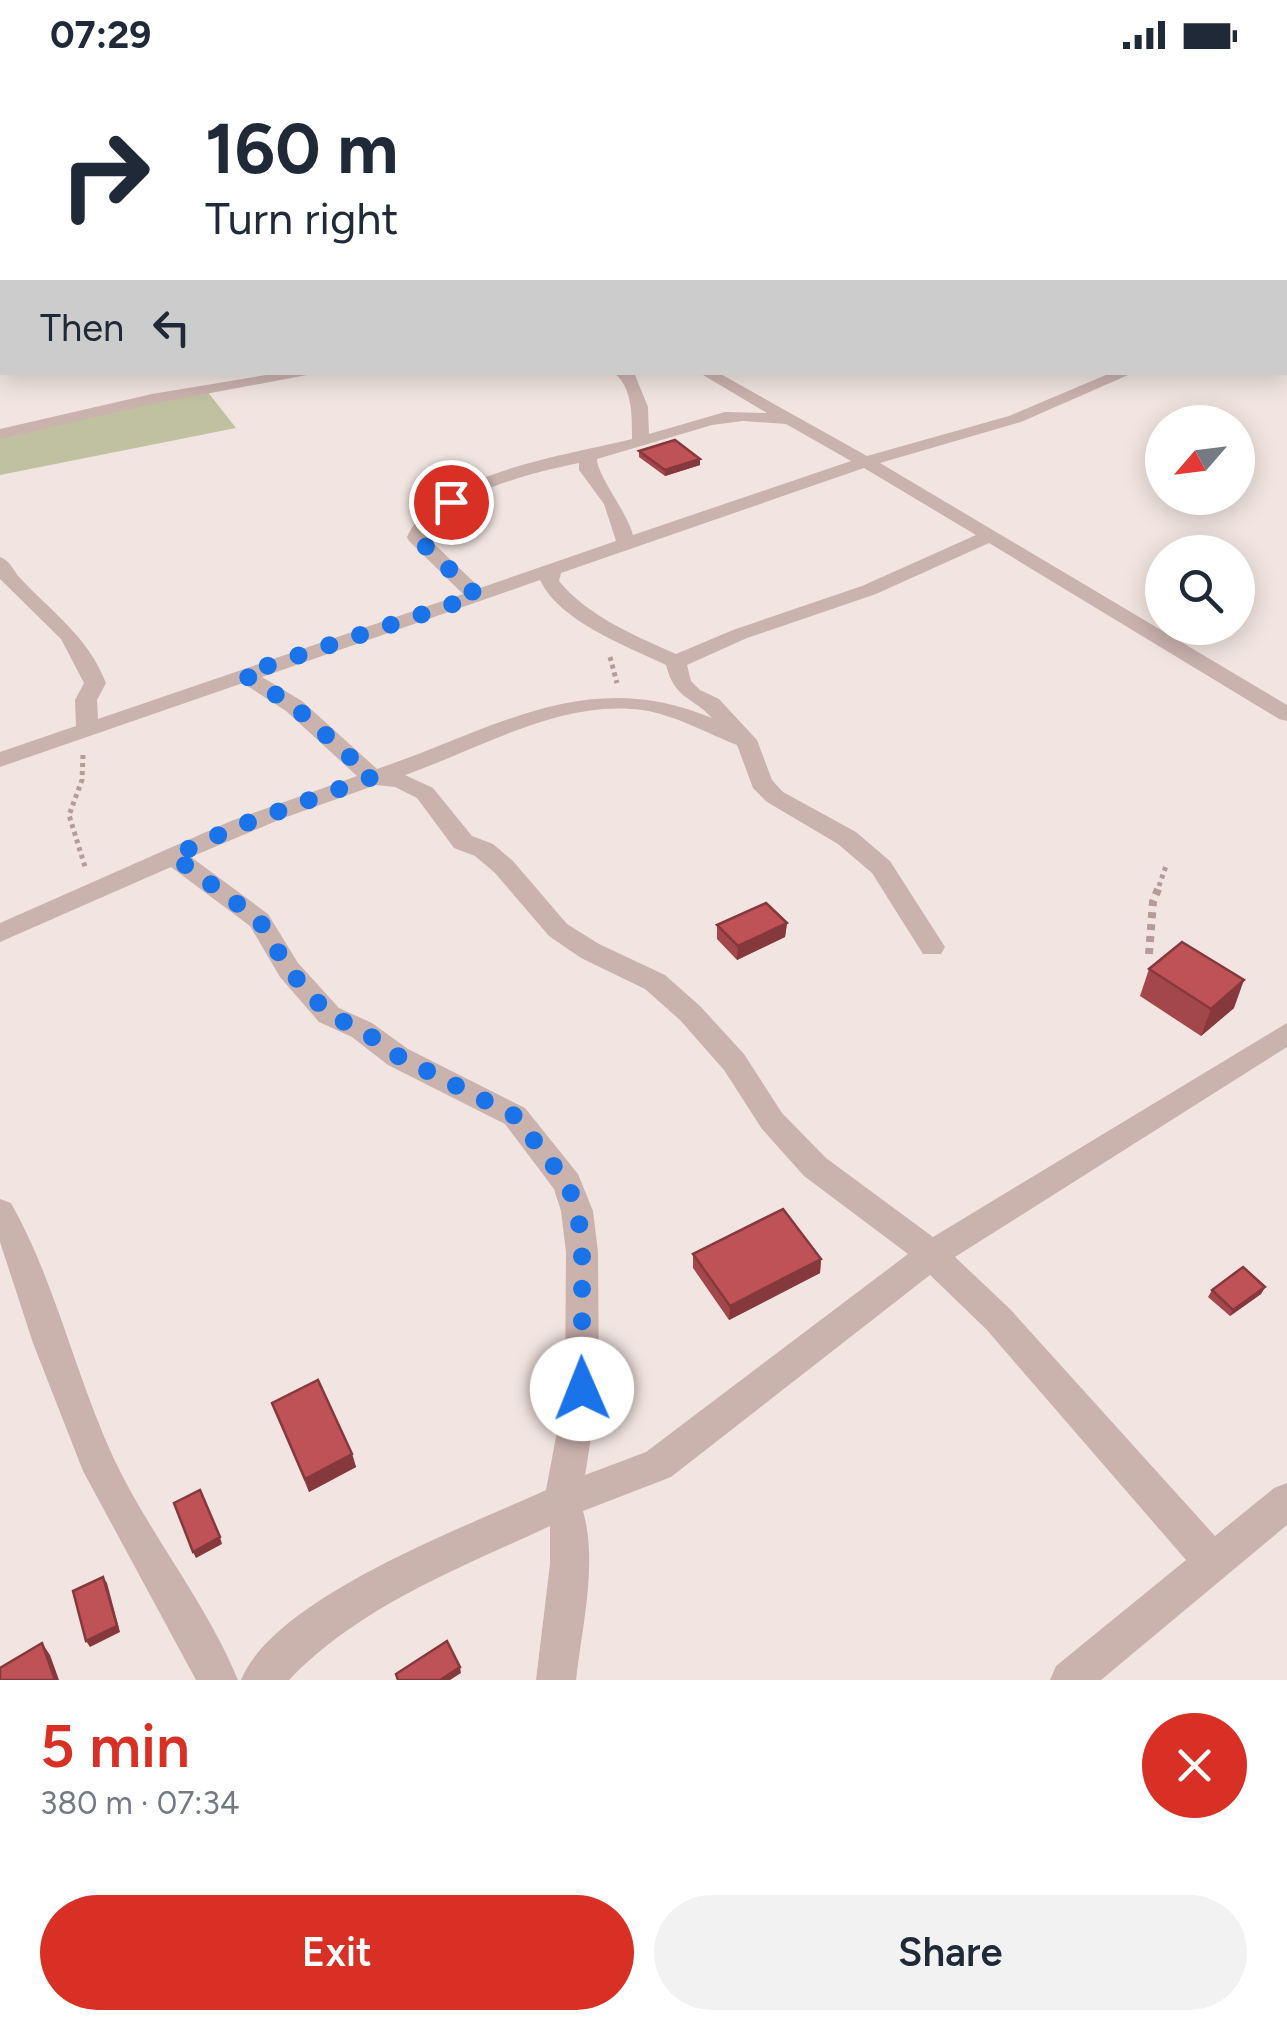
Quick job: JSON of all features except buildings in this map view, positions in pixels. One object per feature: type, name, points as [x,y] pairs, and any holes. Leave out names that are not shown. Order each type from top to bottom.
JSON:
[{"type":"street","points":[[0,434],[152,398],[297,375]]},
{"type":"street","points":[[625,375],[640,407],[641,442]]},
{"type":"street","points":[[711,375],[867,461],[1287,714]]},
{"type":"street","points":[[0,760],[867,461],[1015,420],[1121,375]]},
{"type":"street","points":[[477,596],[416,537],[419,527],[464,491],[492,477],[641,442],[675,428],[746,414],[806,427]]},
{"type":"street","points":[[588,456],[588,470],[620,512],[626,544]]},
{"type":"street","points":[[552,571],[548,582],[553,591],[601,627],[676,662],[740,634],[869,590],[989,536]]},
{"type":"street","points":[[0,563],[6,578],[56,620],[90,670],[96,683],[86,700],[87,729]]},
{"type":"street","points":[[676,662],[681,682],[692,695],[711,704],[746,740],[761,783],[775,798],[847,838],[881,867],[932,947]]},
{"type":"street","points":[[243,674],[294,706],[372,777],[400,780],[425,793],[463,842],[484,850],[504,867],[558,930],[590,951],[655,982],[690,1012],[734,1062],[772,1120],[815,1167],[872,1204],[998,1319],[1213,1562]]},
{"type":"street","points":[[5,936],[211,837],[449,752],[556,708],[623,702],[680,710],[746,740]]},
{"type":"street","points":[[173,856],[259,920],[289,970],[329,1015],[362,1030],[398,1056],[515,1116],[567,1183],[578,1212],[582,1252],[582,1389],[562,1501],[570,1532],[570,1564],[556,1680]]},
{"type":"street","points":[[261,1680],[302,1639],[350,1603],[562,1501],[658,1465],[930,1254],[1287,1034]]},
{"type":"street","points":[[0,1212],[21,1250],[50,1343],[102,1471],[218,1680]]},
{"type":"street","points":[[1070,1680],[1287,1501]]},
{"type":"path","points":[[601,627],[623,702]]},
{"type":"path","points":[[87,729],[83,756],[87,776],[69,808],[72,832],[89,876],[90,894]]},
{"type":"path","points":[[1149,954],[1153,902],[1166,866]]},
{"type":"green space","points":[[207,391],[236,428],[0,475],[0,436]]},
{"type":"route","points":[[451,502],[419,527],[416,537],[477,596],[243,674],[294,706],[372,777],[236,827],[173,856],[259,920],[289,970],[329,1015],[362,1030],[398,1056],[515,1116],[567,1183],[578,1212],[582,1252],[582,1389]]}]
